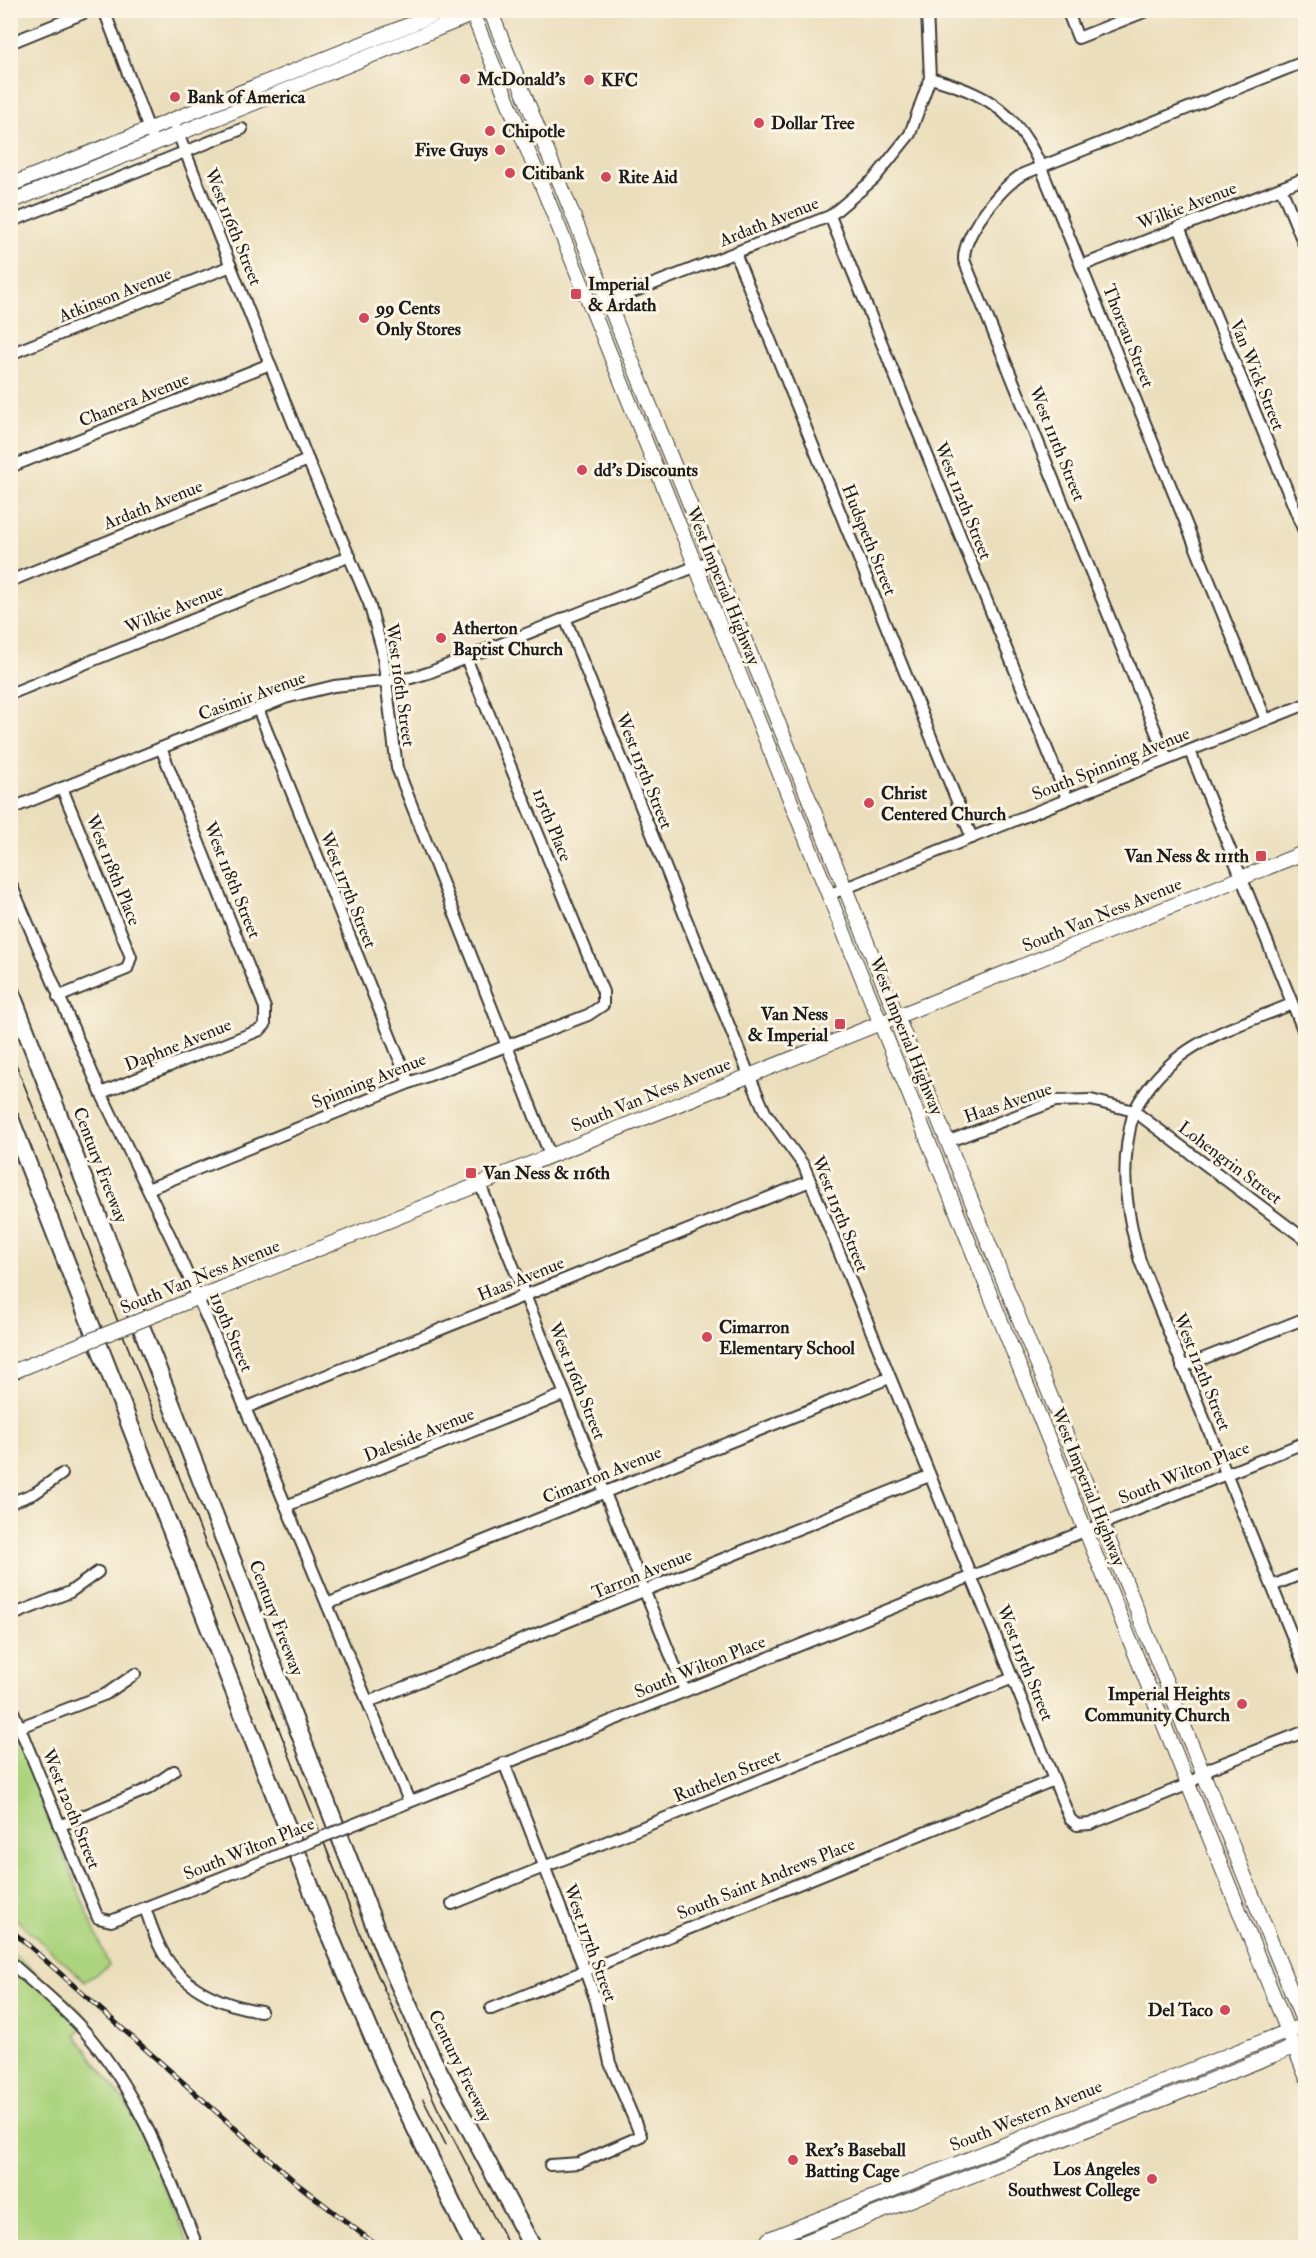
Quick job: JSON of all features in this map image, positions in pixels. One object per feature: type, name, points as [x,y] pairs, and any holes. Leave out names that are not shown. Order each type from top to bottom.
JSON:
[{"type":"highway","name":"Century Freeway","points":[[10,990],[388,1960],[434,2060],[533,2247]]},
{"type":"highway","points":[[10,1118],[327,1929],[385,2066],[474,2247]]},
{"type":"main road","points":[[176,127],[446,10]]},
{"type":"main road","name":"West Imperial Highway","points":[[489,10],[1305,2026]]},
{"type":"main road","points":[[10,202],[151,137],[476,12]]},
{"type":"main road","name":"West Imperial Highway","points":[[476,12],[591,308],[1288,2032],[1300,2045],[1305,2076]]},
{"type":"main road","points":[[10,185],[151,137]]},
{"type":"main road","name":"South Van Ness Avenue","points":[[10,1373],[1305,852]]},
{"type":"main road","name":"South Western Avenue","points":[[764,2247],[770,2239],[1305,2026]]},
{"type":"main road","name":"South Western Avenue","points":[[790,2247],[1300,2045]]},
{"type":"street","points":[[10,43],[91,10]]},
{"type":"street","points":[[104,10],[151,137]]},
{"type":"street","points":[[927,10],[930,78]]},
{"type":"street","points":[[1067,10],[1078,38],[1149,10]]},
{"type":"street","points":[[1042,167],[1305,61]]},
{"type":"street","name":"Ardath Avenue","points":[[591,308],[830,216],[874,179],[910,134],[930,78]]},
{"type":"street","name":"Thoreau Street","points":[[930,78],[959,86],[1000,107],[1022,128],[1042,167],[1266,720]]},
{"type":"street","name":"West 116th Street","points":[[176,127],[376,625],[397,768],[550,1155]]},
{"type":"street","points":[[10,222],[242,129]]},
{"type":"street","name":"West 111th Street","points":[[1042,167],[1023,174],[1004,188],[968,239],[964,249],[964,260],[1167,759]]},
{"type":"street","name":"Wilkie Avenue","points":[[1081,266],[1305,178]]},
{"type":"street","points":[[1281,188],[1305,249]]},
{"type":"street","name":"West 112th Street","points":[[830,216],[1067,798]]},
{"type":"street","name":"Van Wick Street","points":[[1179,227],[1305,536]]},
{"type":"street","name":"Hudspeth Street","points":[[735,254],[972,838]]},
{"type":"street","name":"Atkinson Avenue","points":[[10,354],[231,266]]},
{"type":"street","name":"Chanera Avenue","points":[[10,467],[270,364]]},
{"type":"street","name":"Ardath Avenue","points":[[10,581],[308,460]]},
{"type":"street","name":"Wilkie Avenue","points":[[10,694],[350,556]]},
{"type":"street","name":"Casimir Avenue","points":[[10,808],[306,691],[411,678],[712,560]]},
{"type":"street","name":"West 115th Street","points":[[565,618],[765,1112],[798,1154],[810,1181],[1070,1819],[1077,1825],[1090,1824],[1189,1784]]},
{"type":"street","name":"115th Place","points":[[466,658],[603,992],[603,1005]]},
{"type":"street","name":"South Spinning Avenue","points":[[828,895],[1305,704]]},
{"type":"street","name":"West 117th Street","points":[[258,709],[409,1083]]},
{"type":"street","name":"West 118th Street","points":[[161,748],[265,1008],[265,1025]]},
{"type":"street","points":[[1190,751],[1305,1037]]},
{"type":"street","name":"West 118th Place","points":[[58,997],[119,973],[130,964],[129,949],[62,788]]},
{"type":"street","name":"119th Street","points":[[10,882],[101,1093],[198,1297],[409,1801]]},
{"type":"street","points":[[1134,1111],[1160,1073],[1191,1047],[1292,1004]]},
{"type":"street","name":"Spinning Avenue","points":[[148,1189],[409,1083],[597,1011],[603,1005]]},
{"type":"street","name":"Daphne Avenue","points":[[101,1093],[260,1030],[265,1025]]},
{"type":"street","name":"Haas Avenue","points":[[947,1142],[1055,1101],[1091,1100],[1134,1111]]},
{"type":"street","name":"West 112th Street","points":[[1134,1111],[1126,1139],[1123,1167],[1131,1229],[1140,1260],[1305,1670]]},
{"type":"street","name":"Lohengrin Street","points":[[1134,1111],[1305,1240]]},
{"type":"street","name":"Haas Avenue","points":[[245,1408],[810,1181]]},
{"type":"street","name":"West 116th Street","points":[[480,1184],[685,1691]]},
{"type":"street","points":[[1182,1367],[1305,1317]]},
{"type":"street","name":"Cimarron Avenue","points":[[327,1604],[889,1378]]},
{"type":"street","name":"Daleside Avenue","points":[[286,1506],[565,1394]]},
{"type":"street","name":"South Wilton Place","points":[[105,1922],[256,1864],[1305,1442]]},
{"type":"street","points":[[10,1503],[35,1493],[62,1474]]},
{"type":"street","name":"Tarron Avenue","points":[[368,1702],[929,1476]]},
{"type":"street","points":[[10,1616],[70,1592],[98,1572]]},
{"type":"street","points":[[1272,1586],[1305,1572]]},
{"type":"street","points":[[20,1727],[106,1694],[135,1674]]},
{"type":"street","name":"Ruthelen Street","points":[[452,1904],[543,1865],[696,1807],[1013,1678]]},
{"type":"street","name":"West 120th Street","points":[[10,1704],[98,1918],[105,1922]]},
{"type":"street","points":[[1189,1784],[1204,1772],[1305,1731]]},
{"type":"street","name":"West 117th Street","points":[[504,1763],[585,1971],[596,2001],[610,2063],[641,2136],[579,2163],[550,2165]]},
{"type":"street","points":[[59,1826],[148,1789],[174,1771]]},
{"type":"street","name":"South Saint Andrews Place","points":[[491,2009],[1054,1780]]},
{"type":"street","points":[[145,1908],[166,1959],[190,1986],[222,2001],[261,2011]]},
{"type":"street","points":[[10,1962],[88,2035],[134,2099],[151,2132],[198,2247]]},
{"type":"green space","points":[[10,1722],[109,1966],[85,1981],[11,1915]]},
{"type":"green space","points":[[10,1950],[88,2018],[76,2035],[131,2111],[190,2247],[11,2247]]},
{"type":"tram line","points":[[10,1049],[366,1949],[437,2107],[510,2248]]},
{"type":"tram line","points":[[423,2099],[446,2145]]},
{"type":"railway","points":[[10,1929],[300,2186],[380,2248]]},
{"type":"place","name":"McDonald's","points":[[465,79]]},
{"type":"place","name":"KFC","points":[[589,80]]},
{"type":"place","name":"Bank of America","points":[[175,97]]},
{"type":"place","name":"Dollar Tree","points":[[759,123]]},
{"type":"place","name":"Chipotle","points":[[490,131]]},
{"type":"place","name":"Five Guys","points":[[500,150]]},
{"type":"place","name":"Citibank","points":[[510,173]]},
{"type":"place","name":"Rite Aid","points":[[606,177]]},
{"type":"place","name":"Imperial & Ardath","points":[[576,294]]},
{"type":"place","name":"99 Cents Only Stores","points":[[364,318]]},
{"type":"place","name":"dd's Discounts","points":[[582,470]]},
{"type":"place","name":"Atherton Baptist Church","points":[[441,638]]},
{"type":"place","name":"Christ Centered Church","points":[[869,803]]},
{"type":"place","name":"Van Ness & 111th","points":[[1261,856]]},
{"type":"place","name":"Van Ness & Imperial","points":[[840,1024]]},
{"type":"place","name":"Van Ness & 116th","points":[[471,1173]]},
{"type":"place","name":"Cimarron Elementary School","points":[[707,1337]]},
{"type":"place","name":"Imperial Heights Community Church","points":[[1242,1704]]},
{"type":"place","name":"Del Taco","points":[[1225,2010]]},
{"type":"place","name":"Rex's Baseball Batting Cage","points":[[793,2160]]},
{"type":"place","name":"Los Angeles Southwest College","points":[[1152,2179]]}]
